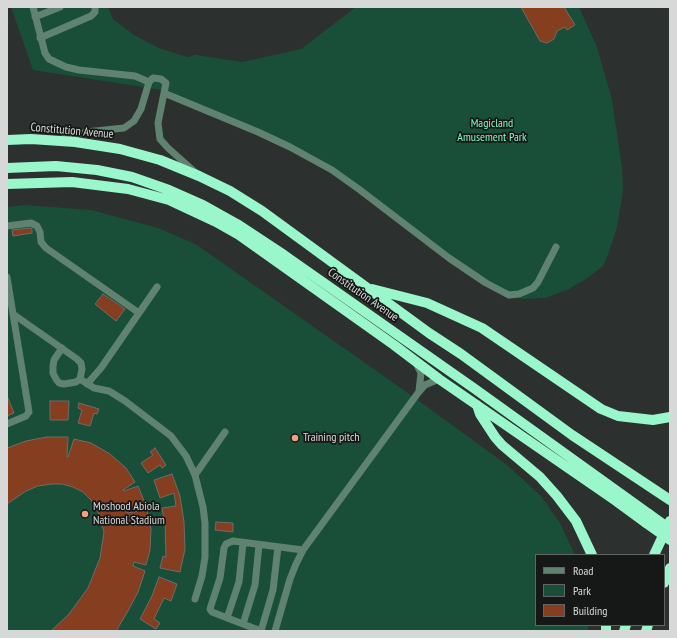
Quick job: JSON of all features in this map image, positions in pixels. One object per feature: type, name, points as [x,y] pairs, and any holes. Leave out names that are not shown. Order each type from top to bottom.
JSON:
[{"type":"highway","name":"Constitution Avenue","points":[[7,140],[31,139],[75,142],[120,149],[160,160],[230,191],[262,211],[572,435],[670,500]]},
{"type":"highway","name":"Constitution Avenue","points":[[7,168],[56,166],[97,170],[132,177],[169,190],[204,205],[237,224],[284,255],[634,503],[647,518],[670,529]]},
{"type":"highway","points":[[56,166],[128,189],[169,200],[216,222],[239,236],[473,402],[616,501],[647,518],[670,540]]},
{"type":"highway","points":[[7,184],[72,182],[128,189]]},
{"type":"highway","points":[[368,288],[427,303],[482,328],[601,409],[618,416],[636,419],[653,420],[670,416]]},
{"type":"highway","points":[[473,402],[495,437],[502,445],[540,477],[557,496],[576,521],[584,535],[592,554]]},
{"type":"highway","points":[[616,501],[634,503]]},
{"type":"highway","points":[[654,554],[670,521]]},
{"type":"highway","points":[[665,580],[670,568]]},
{"type":"lane","points":[[33,7],[40,38],[45,53],[49,58],[57,63],[79,70],[135,76],[149,82]]},
{"type":"lane","points":[[35,17],[60,7]]},
{"type":"lane","points":[[40,38],[91,16],[95,12],[95,7]]},
{"type":"lane","points":[[55,141],[86,132],[124,128],[134,121],[141,109],[149,82],[153,78],[161,79],[166,83],[158,123],[160,139],[199,176]]},
{"type":"lane","points":[[164,93],[258,132],[332,170],[449,258],[486,284],[509,295],[519,294],[533,288],[538,282],[556,247]]},
{"type":"lane","points":[[7,226],[31,223],[36,226],[40,232],[41,242],[46,248],[139,313]]},
{"type":"lane","points":[[7,277],[29,412],[26,416],[7,424]]},
{"type":"lane","points":[[88,384],[101,368],[157,287]]},
{"type":"lane","points":[[13,314],[62,348],[81,363],[82,375],[76,382],[64,384],[59,383],[53,373],[54,360],[62,348]]},
{"type":"lane","points":[[414,360],[421,373],[418,393]]},
{"type":"lane","points":[[80,379],[94,388],[108,391],[125,401],[161,428],[179,446],[186,456],[195,475],[203,507],[206,542],[202,576],[195,599]]},
{"type":"lane","points":[[275,631],[290,578],[303,550],[418,393],[425,385],[442,380]]},
{"type":"lane","points":[[195,475],[225,432]]},
{"type":"lane","points":[[278,547],[273,590],[261,631],[212,612],[210,609],[220,578],[224,548],[226,544],[232,541],[303,550]]},
{"type":"lane","points":[[227,618],[238,582],[243,542]]},
{"type":"lane","points":[[243,624],[255,585],[259,545]]},
{"type":"green space","name":"Magicland Amusement Park","points":[[11,7],[108,7],[113,19],[134,35],[159,48],[187,57],[196,55],[242,62],[301,49],[356,7],[579,7],[597,47],[612,100],[622,167],[623,191],[617,227],[606,260],[602,267],[569,289],[545,298],[522,299],[485,281],[283,140],[169,91],[33,70]]},
{"type":"green space","points":[[25,205],[91,210],[158,228],[197,245],[415,398],[507,465],[541,496],[560,523],[575,554],[535,554],[535,626],[588,626],[588,631],[7,631],[7,207]]},
{"type":"building","points":[[521,7],[564,7],[575,25],[567,30],[565,27],[557,31],[554,39],[547,43],[540,41]]},
{"type":"building","points":[[32,229],[32,233],[13,236],[12,230]]},
{"type":"building","points":[[103,294],[125,309],[116,321],[95,304]]},
{"type":"building","points":[[7,396],[14,413],[7,416]]},
{"type":"building","points":[[50,401],[69,401],[68,420],[50,420]]},
{"type":"building","points":[[79,403],[99,409],[97,414],[94,413],[90,426],[78,423],[82,410],[78,408]]},
{"type":"building","points":[[47,437],[68,437],[67,457],[74,439],[91,443],[110,454],[126,468],[135,482],[123,490],[124,491],[138,486],[145,503],[127,510],[127,513],[147,510],[151,529],[150,550],[146,565],[134,562],[133,566],[145,571],[138,592],[116,631],[51,631],[69,614],[88,588],[100,558],[104,532],[97,509],[91,500],[83,492],[73,487],[62,484],[38,486],[26,491],[7,504],[7,448],[26,441]]},
{"type":"building","points":[[155,448],[166,465],[162,468],[160,465],[148,473],[141,463],[153,455],[150,452]]},
{"type":"building","points":[[172,474],[180,496],[184,522],[185,549],[180,572],[160,568],[163,556],[166,557],[165,520],[162,508],[176,506],[174,493],[160,498],[154,480]]},
{"type":"building","points":[[216,522],[233,523],[233,532],[215,530]]},
{"type":"building","points":[[159,577],[177,584],[171,601],[164,598],[154,619],[160,623],[156,629],[140,619],[152,596]]},
{"type":"place","name":"Training pitch","points":[[295,438]]},
{"type":"place","name":"Moshood Abiola National Stadium","points":[[85,514]]}]
